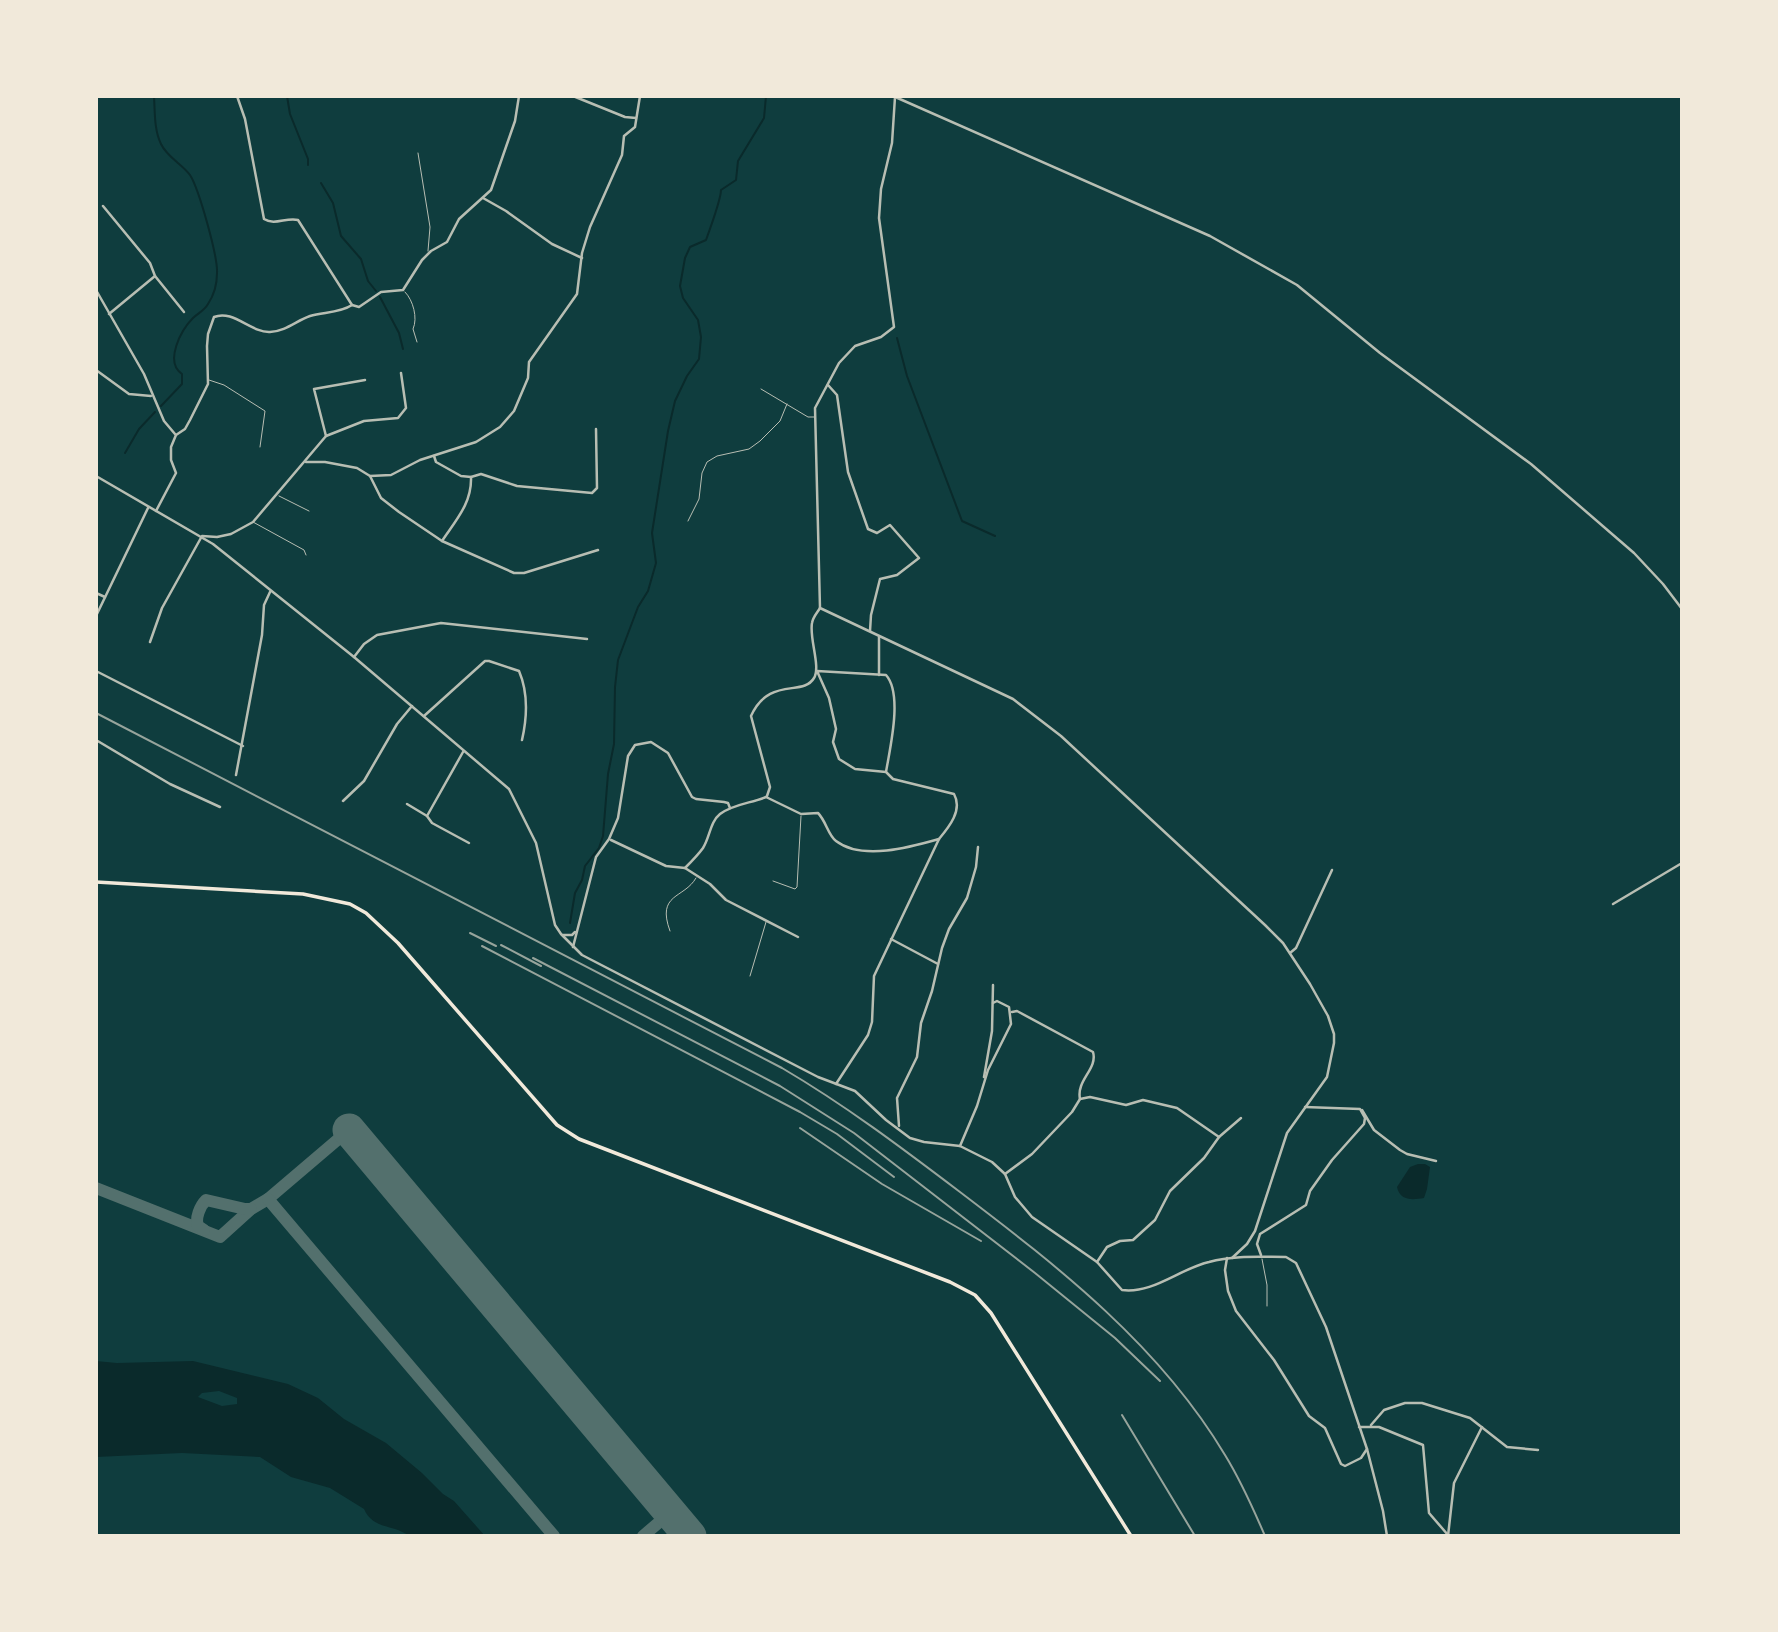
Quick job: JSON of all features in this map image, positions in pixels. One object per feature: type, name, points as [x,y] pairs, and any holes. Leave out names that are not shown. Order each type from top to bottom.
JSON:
[{"type":"main road","points":[[96,882],[303,894],[350,904],[366,913],[398,943],[557,1125],[579,1139],[950,1282],[975,1295],[1008,1339],[1131,1536]]},
{"type":"street","points":[[237,96],[264,219],[267,222],[298,220],[352,305],[359,307],[381,292],[403,290],[428,254],[447,242],[459,219],[491,190],[515,121],[519,96]]},
{"type":"street","points":[[573,96],[625,117],[638,119]]},
{"type":"street","points":[[370,476],[391,475],[420,460],[476,442],[500,427],[514,411],[527,378],[529,362],[577,294],[590,227],[622,155],[624,136],[635,127],[640,96]]},
{"type":"street","points":[[836,1084],[868,1035],[873,1022],[874,976],[939,839],[952,823],[957,806],[954,794],[893,779],[878,769],[855,769],[839,759],[833,742],[836,729],[829,698],[817,671],[812,630],[812,620],[820,608],[820,541],[814,417],[818,400],[839,363],[855,346],[891,332],[894,327],[879,218],[881,189],[892,144],[894,97],[1210,236],[1297,285],[1380,353],[1531,464],[1634,553],[1682,609]]},
{"type":"street","points":[[483,198],[552,244],[582,258]]},
{"type":"street","points":[[103,206],[150,263],[155,276],[184,312]]},
{"type":"street","points":[[109,314],[155,276]]},
{"type":"street","points":[[96,290],[144,373],[164,421],[176,435]]},
{"type":"street","points":[[156,511],[176,473],[170,453],[176,435],[190,420],[209,380],[207,346],[214,317],[226,315],[270,332],[291,327],[309,316],[346,309],[352,305]]},
{"type":"street","points":[[96,370],[130,394],[153,396]]},
{"type":"street","points":[[202,536],[230,534],[253,522],[326,436],[364,421],[397,418],[406,408],[401,373]]},
{"type":"street","points":[[326,436],[314,389],[365,380]]},
{"type":"street","points":[[828,385],[837,395],[848,472],[868,529],[877,533],[890,526],[919,558],[897,575],[880,579],[870,631]]},
{"type":"street","points":[[434,456],[436,462],[453,473],[471,477],[481,474],[517,486],[592,493],[597,488],[598,476],[596,429]]},
{"type":"street","points":[[306,462],[325,462],[357,468],[370,476],[380,498],[442,541],[514,573],[523,573],[598,550]]},
{"type":"street","points":[[96,476],[202,536],[354,657],[494,775],[515,797],[537,843],[555,925],[573,947],[593,961],[801,1068],[855,1091],[910,1138],[960,1146],[992,1162],[1005,1174],[1015,1197],[1032,1217],[1097,1262],[1122,1290],[1140,1290],[1192,1266],[1227,1258],[1286,1257],[1296,1264],[1326,1327],[1367,1449],[1387,1536]]},
{"type":"street","points":[[442,541],[468,503],[471,477]]},
{"type":"street","points":[[96,616],[148,507]]},
{"type":"street","points":[[150,642],[162,608],[202,536]]},
{"type":"street","points":[[236,775],[262,635],[264,605],[271,592]]},
{"type":"street","points":[[96,593],[105,597]]},
{"type":"street","points":[[820,608],[1013,699],[1046,724],[1265,925],[1290,953],[1328,1016],[1334,1034],[1333,1054],[1327,1077],[1287,1133],[1255,1231],[1247,1244],[1232,1258]]},
{"type":"street","points":[[354,657],[364,644],[377,635],[440,623],[587,639]]},
{"type":"street","points":[[879,636],[879,675]]},
{"type":"street","points":[[424,716],[485,662],[499,664],[515,669],[522,677],[526,713],[522,740]]},
{"type":"street","points":[[96,671],[243,746]]},
{"type":"street","points":[[817,671],[886,676],[892,682],[892,737],[886,772]]},
{"type":"street","points":[[766,797],[770,787],[751,716],[755,706],[779,688],[806,685],[817,671]]},
{"type":"street","points":[[343,801],[364,781],[397,724],[412,706]]},
{"type":"street","points":[[96,740],[170,784],[220,807]]},
{"type":"street","points":[[573,947],[596,857],[609,839],[618,818],[628,755],[635,745],[651,742],[668,753],[691,797],[728,803],[730,808]]},
{"type":"street","points":[[427,816],[463,751]]},
{"type":"street","points":[[685,868],[702,850],[709,838],[712,824],[719,815],[730,808],[766,797],[801,814],[818,813],[836,841],[863,851],[905,849],[939,839]]},
{"type":"street","points":[[407,804],[427,816],[432,823],[470,843]]},
{"type":"street","points":[[609,839],[666,866],[685,868],[726,900],[798,937]]},
{"type":"street","points":[[899,1128],[897,1098],[917,1057],[921,1023],[949,929],[971,886],[978,848]]},
{"type":"street","points":[[1613,904],[1682,863]]},
{"type":"street","points":[[1290,953],[1296,948],[1332,870]]},
{"type":"street","points":[[561,934],[572,935],[578,926]]},
{"type":"street","points":[[891,939],[939,964]]},
{"type":"street","points":[[960,1146],[977,1106],[984,1080],[993,985]]},
{"type":"street","points":[[984,1080],[1011,1024],[1011,1013],[1004,1003],[993,1003]]},
{"type":"street","points":[[1005,1174],[1032,1154],[1072,1112],[1080,1099],[1079,1088],[1094,1061],[1093,1052],[1017,1011],[1011,1013]]},
{"type":"street","points":[[1080,1099],[1090,1097],[1126,1105],[1143,1100],[1177,1108],[1219,1137]]},
{"type":"street","points":[[1305,1107],[1360,1109]]},
{"type":"street","points":[[1360,1109],[1374,1130],[1400,1150],[1436,1161]]},
{"type":"street","points":[[1262,1257],[1257,1244],[1260,1234],[1306,1205],[1310,1191],[1332,1160],[1364,1124],[1365,1118],[1360,1109]]},
{"type":"street","points":[[1097,1262],[1107,1247],[1120,1241],[1133,1240],[1155,1220],[1171,1191],[1204,1158],[1219,1137],[1241,1118]]},
{"type":"street","points":[[1227,1258],[1225,1270],[1228,1291],[1236,1311],[1274,1360],[1309,1416],[1325,1428],[1341,1464],[1345,1466],[1356,1462],[1367,1449]]},
{"type":"street","points":[[1371,1425],[1384,1410],[1405,1403],[1422,1403],[1470,1418],[1507,1447],[1538,1450]]},
{"type":"street","points":[[1359,1427],[1379,1427],[1423,1445],[1429,1513],[1448,1535]]},
{"type":"street","points":[[1448,1535],[1454,1483],[1482,1427]]},
{"type":"lane","points":[[418,153],[430,227],[428,254]]},
{"type":"lane","points":[[403,290],[412,303],[416,342]]},
{"type":"lane","points":[[209,380],[224,385],[265,411],[260,447]]},
{"type":"lane","points":[[761,389],[808,417],[814,417]]},
{"type":"lane","points":[[688,522],[699,499],[702,473],[707,462],[717,456],[749,449],[780,421],[787,404]]},
{"type":"lane","points":[[277,495],[309,511]]},
{"type":"lane","points":[[253,522],[304,550],[306,555]]},
{"type":"lane","points":[[773,881],[795,889],[797,887],[801,814]]},
{"type":"lane","points":[[670,931],[667,914],[670,901],[693,884],[697,876]]},
{"type":"lane","points":[[750,976],[767,920]]},
{"type":"lane","points":[[1262,1257],[1267,1285],[1267,1306]]},
{"type":"water","points":[[1418,1164],[1430,1167],[1424,1198],[1404,1197],[1397,1187],[1410,1167]]},
{"type":"water","points":[[96,1361],[193,1361],[288,1384],[318,1398],[344,1419],[386,1443],[454,1501],[485,1536],[409,1536],[378,1524],[364,1509],[330,1488],[291,1477],[260,1457],[182,1453],[96,1457]],"holes":[[[219,1391],[237,1398],[237,1404],[222,1406],[198,1397],[202,1393]]]},
{"type":"waterway","points":[[154,96],[159,139],[167,153],[187,171],[194,183],[211,239],[217,273],[210,301],[188,323],[176,346],[174,362],[182,374],[182,384],[161,406]]},
{"type":"waterway","points":[[287,96],[290,114],[308,165]]},
{"type":"waterway","points":[[570,923],[575,893],[585,866],[599,848],[603,836],[608,774],[614,744],[618,660],[638,607],[648,591],[656,563],[652,533],[668,431],[675,401],[699,359],[701,337],[698,320],[683,298],[680,286],[685,258],[690,247],[706,240],[721,190],[736,180],[738,161],[764,118],[766,96]]},
{"type":"waterway","points":[[321,183],[333,203],[341,236],[361,259],[368,281],[376,291]]},
{"type":"waterway","points":[[380,297],[399,333],[403,349]]},
{"type":"waterway","points":[[897,338],[907,376],[962,521],[995,536]]},
{"type":"waterway","points":[[125,453],[139,429],[155,412]]},
{"type":"taxiway","points":[[96,1188],[220,1237],[349,1130]]},
{"type":"taxiway","points":[[268,1199],[554,1536]]},
{"type":"taxiway","points":[[204,1230],[198,1226],[197,1219],[206,1200],[251,1209]]},
{"type":"taxiway","points":[[643,1536],[670,1513]]},
{"type":"runway","points":[[349,1130],[690,1536]]},
{"type":"railway","points":[[96,713],[782,1068],[873,1127],[1071,1280],[1139,1344],[1199,1416],[1225,1455],[1265,1536]]},
{"type":"railway","points":[[470,933],[496,946]]},
{"type":"railway","points":[[501,945],[541,966]]},
{"type":"railway","points":[[482,946],[800,1112],[837,1134],[894,1177]]},
{"type":"railway","points":[[533,958],[780,1086],[854,1133],[1035,1273],[1115,1338],[1160,1381]]},
{"type":"railway","points":[[800,1128],[882,1184],[981,1241]]},
{"type":"railway","points":[[1122,1415],[1195,1536]]}]
